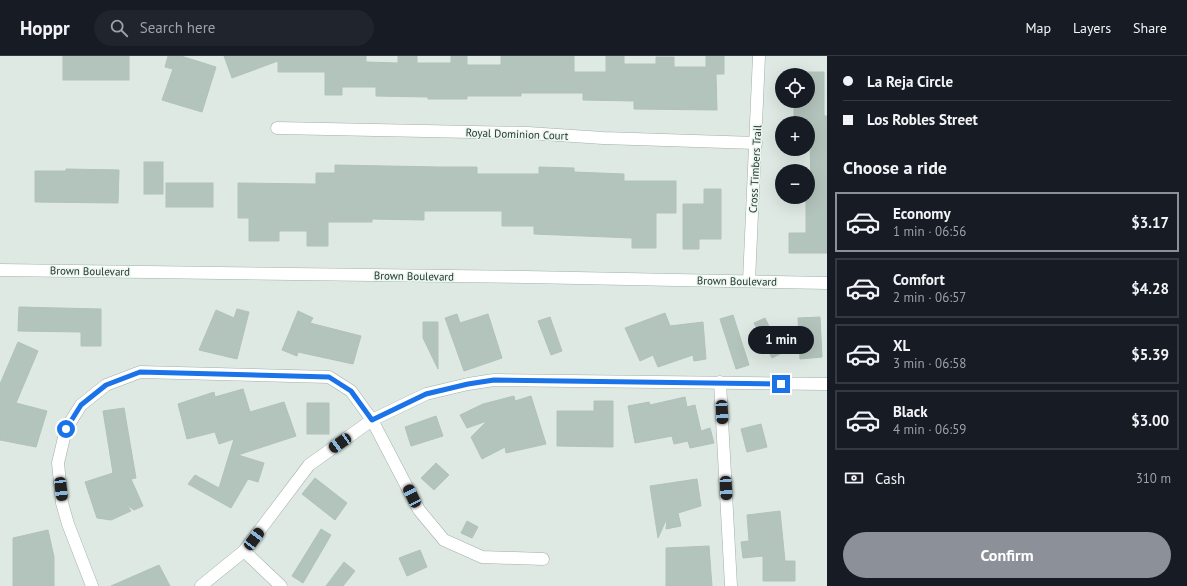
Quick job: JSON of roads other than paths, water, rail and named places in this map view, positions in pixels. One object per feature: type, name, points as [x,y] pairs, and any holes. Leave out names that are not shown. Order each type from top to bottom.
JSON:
[{"type":"street","name":"Cross Timbers Trail","points":[[749,281],[759,56]]},
{"type":"street","name":"Royal Dominion Court","points":[[277,128],[528,133],[597,138],[756,143]]},
{"type":"street","name":"Brown Boulevard","points":[[0,270],[827,283]]},
{"type":"street","points":[[92,586],[68,524],[62,503],[58,463],[66,429],[81,405],[106,385],[140,372],[329,377],[351,391],[372,420],[419,510],[444,540],[482,557],[543,559]]},
{"type":"street","points":[[201,586],[244,551],[308,465],[372,420],[426,394],[468,384],[494,380],[827,384]]},
{"type":"street","points":[[720,382],[731,586]]},
{"type":"street","points":[[244,551],[281,586]]}]
